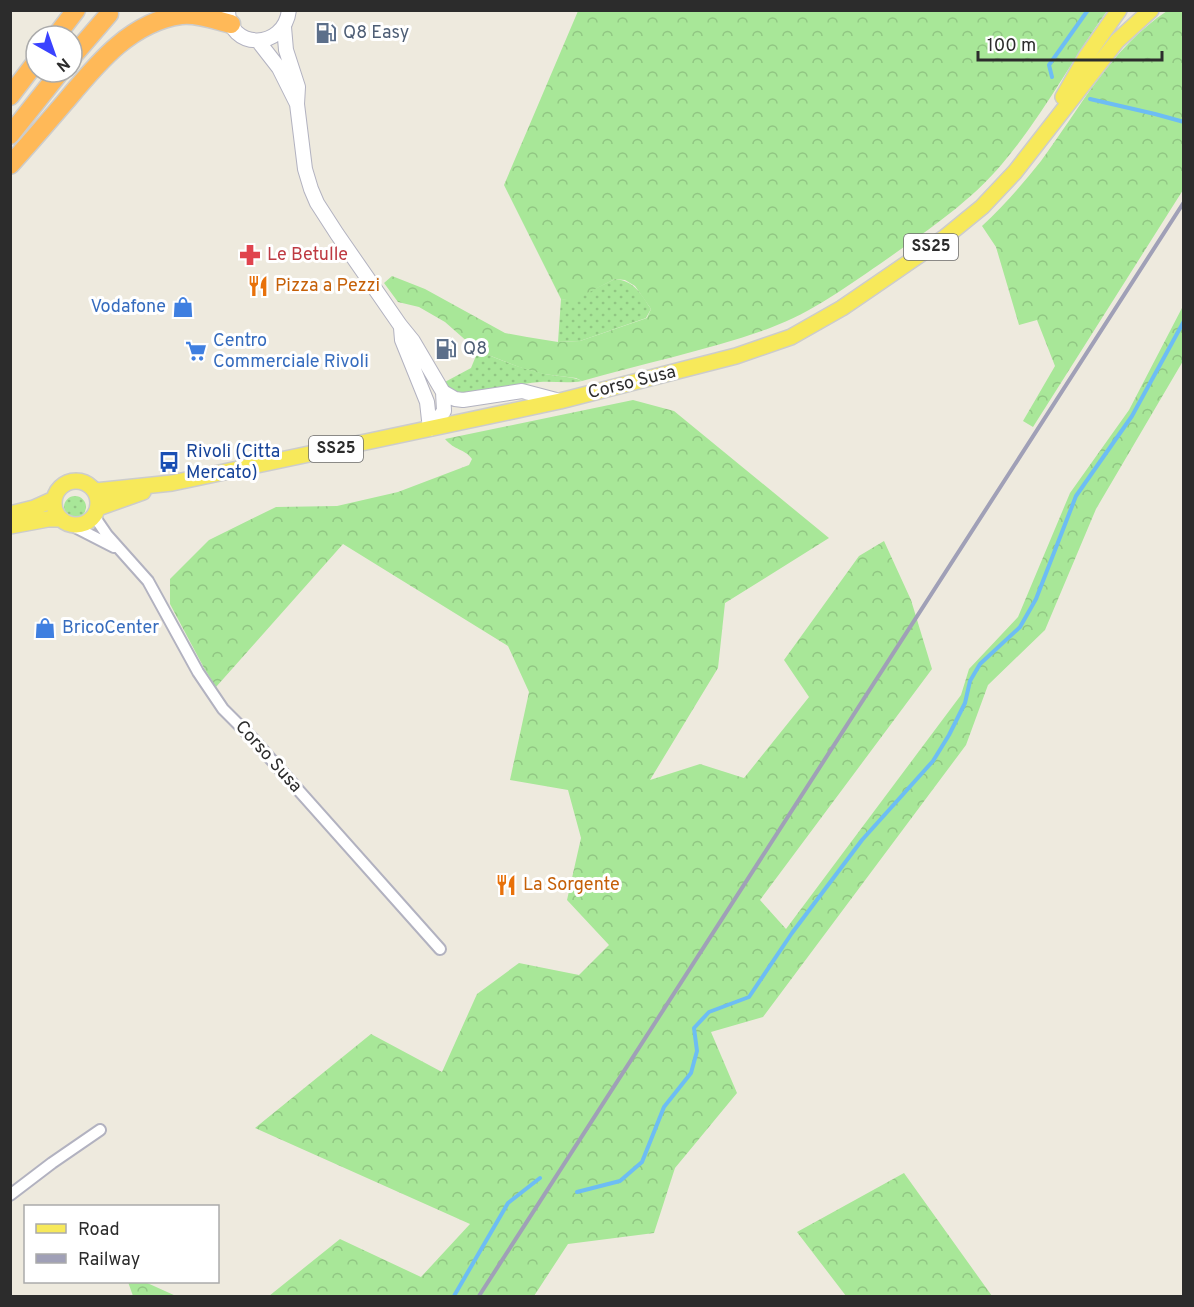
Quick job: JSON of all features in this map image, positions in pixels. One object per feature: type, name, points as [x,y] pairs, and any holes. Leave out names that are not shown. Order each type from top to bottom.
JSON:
[{"type":"highway","points":[[65,24],[76,10]]},
{"type":"highway","points":[[84,43],[109,14]]},
{"type":"highway","points":[[10,165],[104,56],[135,32],[158,21],[182,15],[229,17]]},
{"type":"highway","points":[[10,96],[24,78]]},
{"type":"highway","points":[[10,135],[50,84]]},
{"type":"main road","name":"Corso Susa","points":[[1031,152],[1086,57],[1119,10]]},
{"type":"main road","name":"Corso Susa","points":[[95,491],[172,483],[560,401],[736,356],[791,337],[880,282],[965,222],[999,191],[1117,41],[1151,10]]},
{"type":"main road","name":"SS25","points":[[10,514],[34,508],[54,499],[60,487],[71,481],[84,482],[95,491]]},
{"type":"main road","name":"Corso Susa","points":[[96,512],[172,483]]},
{"type":"main road","points":[[95,491],[98,499],[96,512]]},
{"type":"main road","points":[[54,499],[55,512],[65,522]]},
{"type":"main road","name":"SS25","points":[[10,526],[48,519],[84,524],[96,512]]},
{"type":"street","points":[[289,10],[284,27],[289,59],[298,87],[297,104],[305,169],[317,203],[400,326],[413,341],[443,392],[444,411],[430,429]]},
{"type":"street","points":[[229,17],[242,37],[258,41],[273,37],[284,27]]},
{"type":"street","points":[[258,41],[279,68],[297,104]]},
{"type":"street","points":[[400,326],[402,340],[427,402],[430,429]]},
{"type":"street","points":[[443,392],[455,399],[463,400],[522,391],[560,401]]},
{"type":"street","name":"Corso Susa","points":[[96,512],[118,549],[148,581],[198,672],[223,709],[252,738],[440,949]]},
{"type":"street","name":"Corso Susa","points":[[65,522],[118,549]]},
{"type":"street","points":[[10,1195],[51,1163],[100,1130]]},
{"type":"green space","points":[[578,10],[1107,11],[1017,146],[990,178],[962,203],[902,248],[830,297],[786,322],[724,343],[582,381],[576,378],[543,374],[478,351],[445,322],[419,307],[398,302],[384,283],[392,276],[425,289],[505,333],[558,342],[580,341],[647,318],[651,309],[635,286],[625,280],[615,279],[572,301],[561,299],[504,185]]},
{"type":"green space","points":[[1167,11],[1183,11],[1183,190],[1033,427],[1023,421],[1055,366],[1037,320],[1019,325],[996,247],[982,226],[1013,195],[1041,161],[1113,61],[1147,26]]},
{"type":"green space","points":[[615,279],[628,282],[640,293],[651,309],[646,318],[580,341],[558,342],[561,299],[572,300]]},
{"type":"green space","points":[[1183,306],[1183,361],[1096,509],[1045,630],[988,685],[966,745],[763,1017],[711,1032],[737,1093],[675,1168],[654,1233],[568,1244],[534,1296],[269,1296],[340,1239],[421,1277],[470,1224],[255,1128],[371,1034],[442,1072],[477,994],[519,963],[579,975],[609,945],[567,900],[581,838],[568,790],[510,780],[529,692],[508,646],[343,544],[216,687],[170,604],[170,579],[209,540],[276,507],[337,506],[398,492],[469,465],[472,459],[469,455],[452,446],[445,439],[633,400],[674,411],[829,538],[725,603],[718,668],[650,780],[700,764],[744,778],[809,697],[784,660],[859,556],[884,541],[911,600],[932,669],[760,900],[786,929],[961,695],[969,669],[1018,617],[1070,493],[1129,410]]},
{"type":"green space","points":[[478,351],[533,371],[582,381],[530,383],[456,395],[443,383],[471,368]]},
{"type":"green space","points":[[75,496],[83,499],[86,507],[83,515],[75,518],[67,515],[64,507],[67,499]]},
{"type":"green space","points":[[904,1173],[992,1296],[846,1296],[797,1232]]},
{"type":"green space","points":[[128,1283],[147,1283],[176,1296],[133,1296]]},
{"type":"waterway","points":[[1052,77],[1049,65],[1088,10]]},
{"type":"waterway","points":[[1090,99],[1184,122]]},
{"type":"waterway","points":[[577,1192],[620,1181],[642,1162],[664,1107],[691,1073],[697,1051],[694,1028],[709,1012],[749,997],[792,933],[862,840],[933,761],[965,703],[970,681],[980,664],[1020,627],[1036,599],[1076,496],[1132,416],[1184,321]]},
{"type":"waterway","points":[[454,1296],[508,1203],[540,1178]]},
{"type":"railway","points":[[479,1296],[1184,202]]},
{"type":"place","name":"Q8 Easy","points":[[326,33]]},
{"type":"place","name":"Le Betulle","points":[[250,255]]},
{"type":"place","name":"Pizza a Pezzi","points":[[258,286]]},
{"type":"place","name":"Vodafone","points":[[183,307]]},
{"type":"place","name":"Q8","points":[[446,349]]},
{"type":"place","name":"Centro Commerciale Rivoli","points":[[196,351]]},
{"type":"place","name":"Rivoli (Citta Mercato)","points":[[169,462]]},
{"type":"place","name":"BricoCenter","points":[[45,628]]},
{"type":"place","name":"La Sorgente","points":[[506,885]]}]
